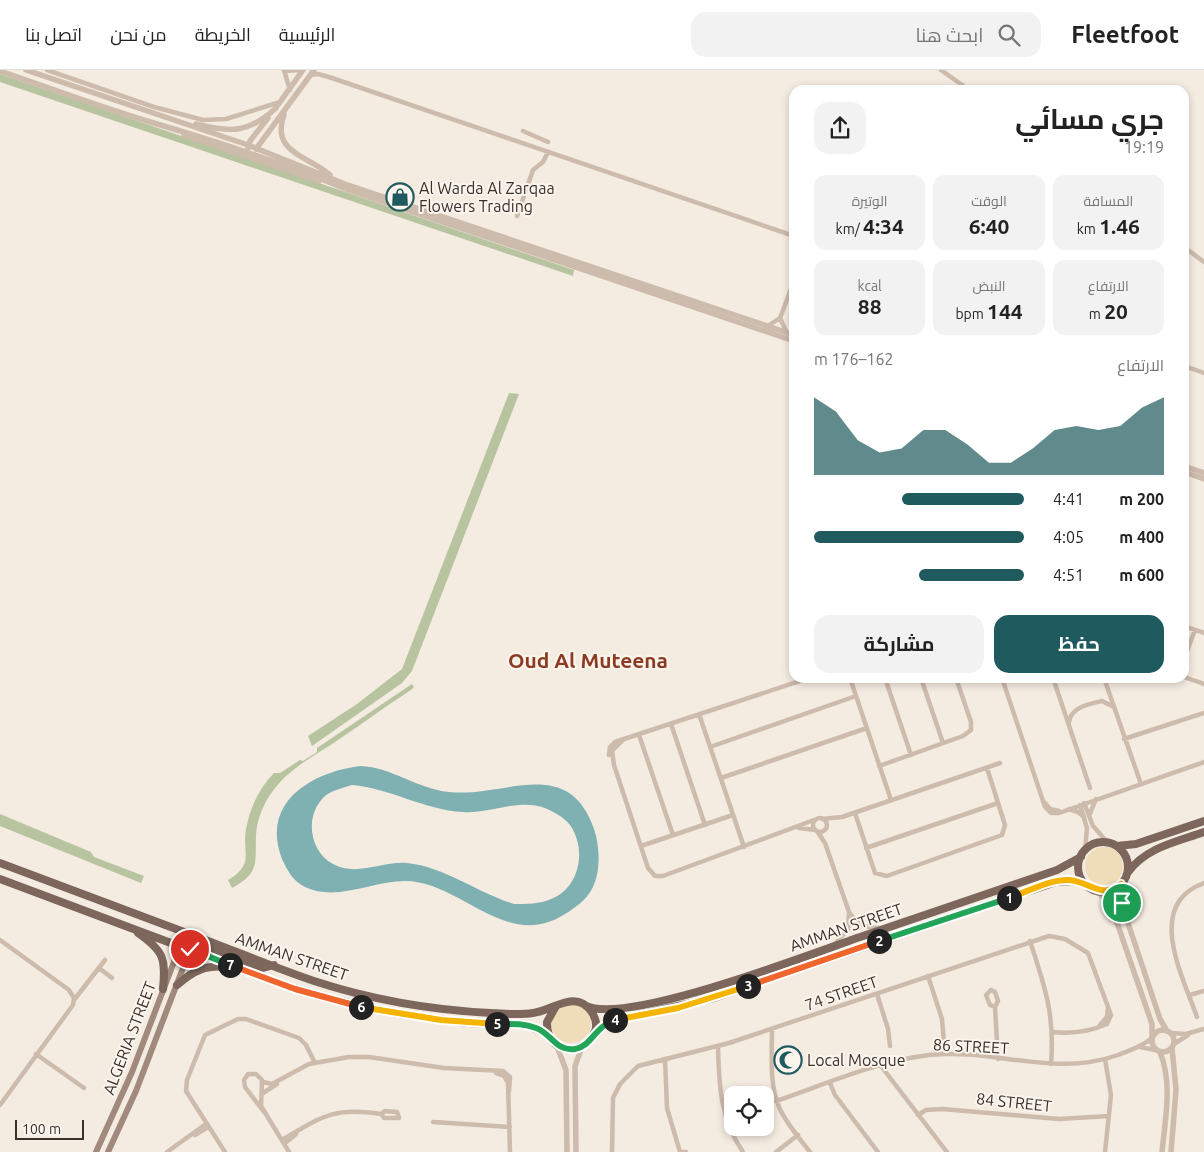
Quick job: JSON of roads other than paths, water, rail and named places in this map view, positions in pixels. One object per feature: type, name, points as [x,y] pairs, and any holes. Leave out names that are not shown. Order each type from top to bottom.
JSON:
[{"type":"main road","points":[[1204,821],[1136,844],[1117,846],[1108,843],[1094,844],[1083,853],[1080,875],[1086,885],[1097,891],[1107,891],[1121,884],[1128,872],[1148,852],[1204,832]]},
{"type":"main road","points":[[1117,846],[1125,854],[1128,872]]},
{"type":"main road","name":"AMMAN STREET","points":[[586,1006],[594,1009],[608,1009],[684,995],[741,979],[1057,870],[1083,853]]},
{"type":"main road","name":"AMMAN STREET","points":[[0,863],[188,940],[238,968],[295,989],[363,1007],[462,1022],[526,1025],[548,1034]]},
{"type":"main road","name":"AMMAN STREET","points":[[0,879],[128,926],[188,940],[274,966],[342,990],[431,1008],[470,1012],[528,1014],[556,1006]]},
{"type":"main road","name":"AMMAN STREET","points":[[594,1033],[611,1021],[666,1011],[714,998],[1056,882],[1073,881],[1086,885]]},
{"type":"main road","points":[[107,918],[120,918],[188,940]]},
{"type":"main road","points":[[128,926],[153,944],[161,955],[164,966],[163,989]]},
{"type":"main road","name":"ALGERIA STREET","points":[[108,1152],[136,1090],[177,986],[188,940]]},
{"type":"main road","name":"ALGERIA STREET","points":[[96,1152],[127,1085],[163,989],[188,940]]},
{"type":"main road","points":[[177,986],[192,972],[201,968],[211,966],[238,968]]},
{"type":"main road","points":[[568,1001],[586,1006],[595,1021],[594,1033],[582,1047],[566,1049],[556,1044],[548,1034],[548,1016],[556,1006],[568,1001]]},
{"type":"street","points":[[26,70],[152,113],[348,190]]},
{"type":"street","points":[[47,70],[163,110],[203,120],[226,119],[281,102]]},
{"type":"street","points":[[62,70],[64,76]]},
{"type":"street","points":[[249,150],[290,90],[301,70],[284,70],[290,90]]},
{"type":"street","points":[[322,70],[332,78]]},
{"type":"street","points":[[941,70],[962,85]]},
{"type":"street","points":[[0,71],[789,339]]},
{"type":"street","points":[[257,148],[312,73],[332,78],[789,234]]},
{"type":"street","points":[[287,107],[282,125],[287,146],[296,155],[323,170],[333,179]]},
{"type":"street","points":[[152,113],[201,125],[236,130],[258,122],[276,108]]},
{"type":"street","points":[[150,122],[163,124],[249,150],[257,148],[333,179],[789,334]]},
{"type":"street","points":[[523,131],[548,142]]},
{"type":"street","points":[[528,145],[531,135]]},
{"type":"street","points":[[517,216],[532,170],[543,162],[548,152]]},
{"type":"street","points":[[1189,251],[1204,262]]},
{"type":"street","points":[[768,326],[780,318],[789,294]]},
{"type":"street","points":[[780,318],[789,332]]},
{"type":"street","points":[[1189,368],[1204,373]]},
{"type":"street","points":[[1189,468],[1204,473]]},
{"type":"street","points":[[1189,474],[1204,479]]},
{"type":"street","points":[[1189,628],[1204,633]]},
{"type":"street","points":[[1189,643],[1193,630]]},
{"type":"street","points":[[1189,679],[1204,684]]},
{"type":"street","points":[[794,683],[639,734],[623,740],[612,751],[614,765],[646,861],[654,872],[668,874],[814,820],[842,817],[1000,763]]},
{"type":"street","points":[[852,683],[891,800]]},
{"type":"street","points":[[888,683],[912,755]]},
{"type":"street","points":[[923,683],[943,743]]},
{"type":"street","points":[[880,766],[963,736],[971,728],[958,683]]},
{"type":"street","points":[[1004,683],[1043,800],[1052,810],[1066,809],[1082,804],[1204,762]]},
{"type":"street","points":[[1055,683],[1090,788]]},
{"type":"street","points":[[1106,683],[1140,784]]},
{"type":"street","points":[[710,747],[856,696]]},
{"type":"street","points":[[1068,723],[1070,715],[1076,710],[1102,701],[1113,706]]},
{"type":"street","points":[[1124,739],[1204,713]]},
{"type":"street","points":[[699,714],[744,847]]},
{"type":"street","points":[[671,724],[705,825]]},
{"type":"street","points":[[721,778],[867,728]]},
{"type":"street","points":[[639,734],[673,835]]},
{"type":"street","points":[[855,813],[875,873],[882,877],[890,876],[1000,836],[1005,825],[987,768]]},
{"type":"street","points":[[1083,853],[1088,834],[1087,818],[1096,799]]},
{"type":"street","points":[[866,848],[998,803]]},
{"type":"street","points":[[1082,804],[1087,818],[1095,830],[1108,843]]},
{"type":"street","points":[[1066,809],[1078,812],[1087,818]]},
{"type":"street","points":[[641,846],[733,815]]},
{"type":"street","points":[[795,828],[816,831],[826,828],[842,817]]},
{"type":"street","points":[[822,819],[826,824],[826,846]]},
{"type":"street","points":[[814,820],[813,826],[826,846],[849,912],[854,920],[863,926],[888,927]]},
{"type":"street","points":[[1197,1017],[1173,947],[1171,926],[1174,911],[1180,901],[1191,890],[1204,883]]},
{"type":"street","points":[[1121,884],[1123,908],[1160,1019],[1169,1032],[1173,1046],[1176,1102],[1171,1152]]},
{"type":"street","points":[[1097,891],[1107,901],[1114,914],[1152,1024],[1152,1037],[1164,1067],[1167,1100],[1162,1152]]},
{"type":"street","points":[[833,946],[848,929],[849,912]]},
{"type":"street","name":"74 STREET","points":[[612,1152],[612,1107],[616,1090],[636,1068],[665,1059],[718,1047],[772,1030],[1045,937],[1057,937],[1085,950],[1092,961],[1111,1012],[1107,1024],[1076,1033],[1052,1032]]},
{"type":"street","points":[[0,940],[72,992],[74,1000]]},
{"type":"street","points":[[1030,941],[1048,997],[1052,1032],[1051,1064]]},
{"type":"street","points":[[0,1105],[74,1000],[105,960]]},
{"type":"street","points":[[99,968],[112,978]]},
{"type":"street","points":[[928,976],[942,1019],[945,1054]]},
{"type":"street","points":[[72,992],[82,991]]},
{"type":"street","points":[[1190,995],[1204,991]]},
{"type":"street","points":[[877,994],[888,1029],[890,1046]]},
{"type":"street","points":[[995,1007],[998,1059]]},
{"type":"street","points":[[224,1152],[188,1097],[186,1087],[204,1038],[210,1032],[238,1019],[246,1019],[299,1038],[306,1045],[315,1063]]},
{"type":"street","points":[[1139,1047],[1166,1052],[1190,1034],[1204,1029]]},
{"type":"street","points":[[772,1030],[776,1101],[782,1114],[810,1152]]},
{"type":"street","points":[[1152,1037],[1161,1030],[1190,1034]]},
{"type":"street","name":"86 STREET","points":[[776,1101],[908,1058],[945,1054],[1078,1065],[1105,1059],[1139,1047],[1152,1037]]},
{"type":"street","points":[[556,1044],[566,1070],[567,1152]]},
{"type":"street","points":[[576,1152],[575,1066],[582,1047]]},
{"type":"street","points":[[718,1047],[723,1109],[731,1133],[743,1152]]},
{"type":"street","points":[[36,1054],[84,1088]]},
{"type":"street","points":[[289,1152],[264,1112],[244,1087],[246,1075],[254,1073],[263,1082],[270,1084],[315,1063],[334,1058],[362,1057],[434,1067],[492,1072],[506,1078],[509,1091],[510,1152]]},
{"type":"street","points":[[665,1059],[667,1108],[678,1152],[686,1152]]},
{"type":"street","points":[[1105,1059],[1111,1088],[1105,1152]]},
{"type":"street","points":[[881,1066],[947,1152]]},
{"type":"street","points":[[262,1094],[279,1081]]},
{"type":"street","points":[[263,1082],[260,1101],[264,1112]]},
{"type":"street","points":[[830,1083],[833,1092],[878,1152]]},
{"type":"street","name":"84 STREET","points":[[918,1115],[926,1110],[948,1109],[1060,1119],[1109,1116]]},
{"type":"street","points":[[283,1142],[322,1117],[342,1111],[382,1114]]},
{"type":"street","points":[[433,1122],[510,1127]]},
{"type":"street","points":[[167,1152],[207,1125]]},
{"type":"street","points":[[776,1152],[798,1135]]},
{"type":"water","points":[[360,766],[372,767],[426,787],[449,792],[470,792],[532,785],[551,786],[568,792],[583,806],[596,836],[598,867],[592,889],[587,897],[565,914],[543,923],[523,925],[503,920],[484,912],[445,891],[426,884],[405,881],[393,882],[342,892],[317,891],[305,887],[288,871],[282,859],[277,839],[278,821],[284,806],[295,793],[308,783],[342,769]],"holes":[[[352,785],[366,787],[435,807],[463,812],[523,805],[546,808],[564,819],[570,825],[575,835],[579,856],[578,867],[574,877],[561,894],[547,901],[514,904],[421,865],[398,863],[360,869],[342,868],[325,858],[314,842],[312,832],[314,813],[318,804],[331,792]]]},
{"type":"place","name":"Al Warda Al Zarqaa Flowers Trading","points":[[400,197]]},
{"type":"place","name":"Local Mosque","points":[[788,1060]]},
{"type":"district","name":"Oud Al Muteena","points":[[588,660]]}]
